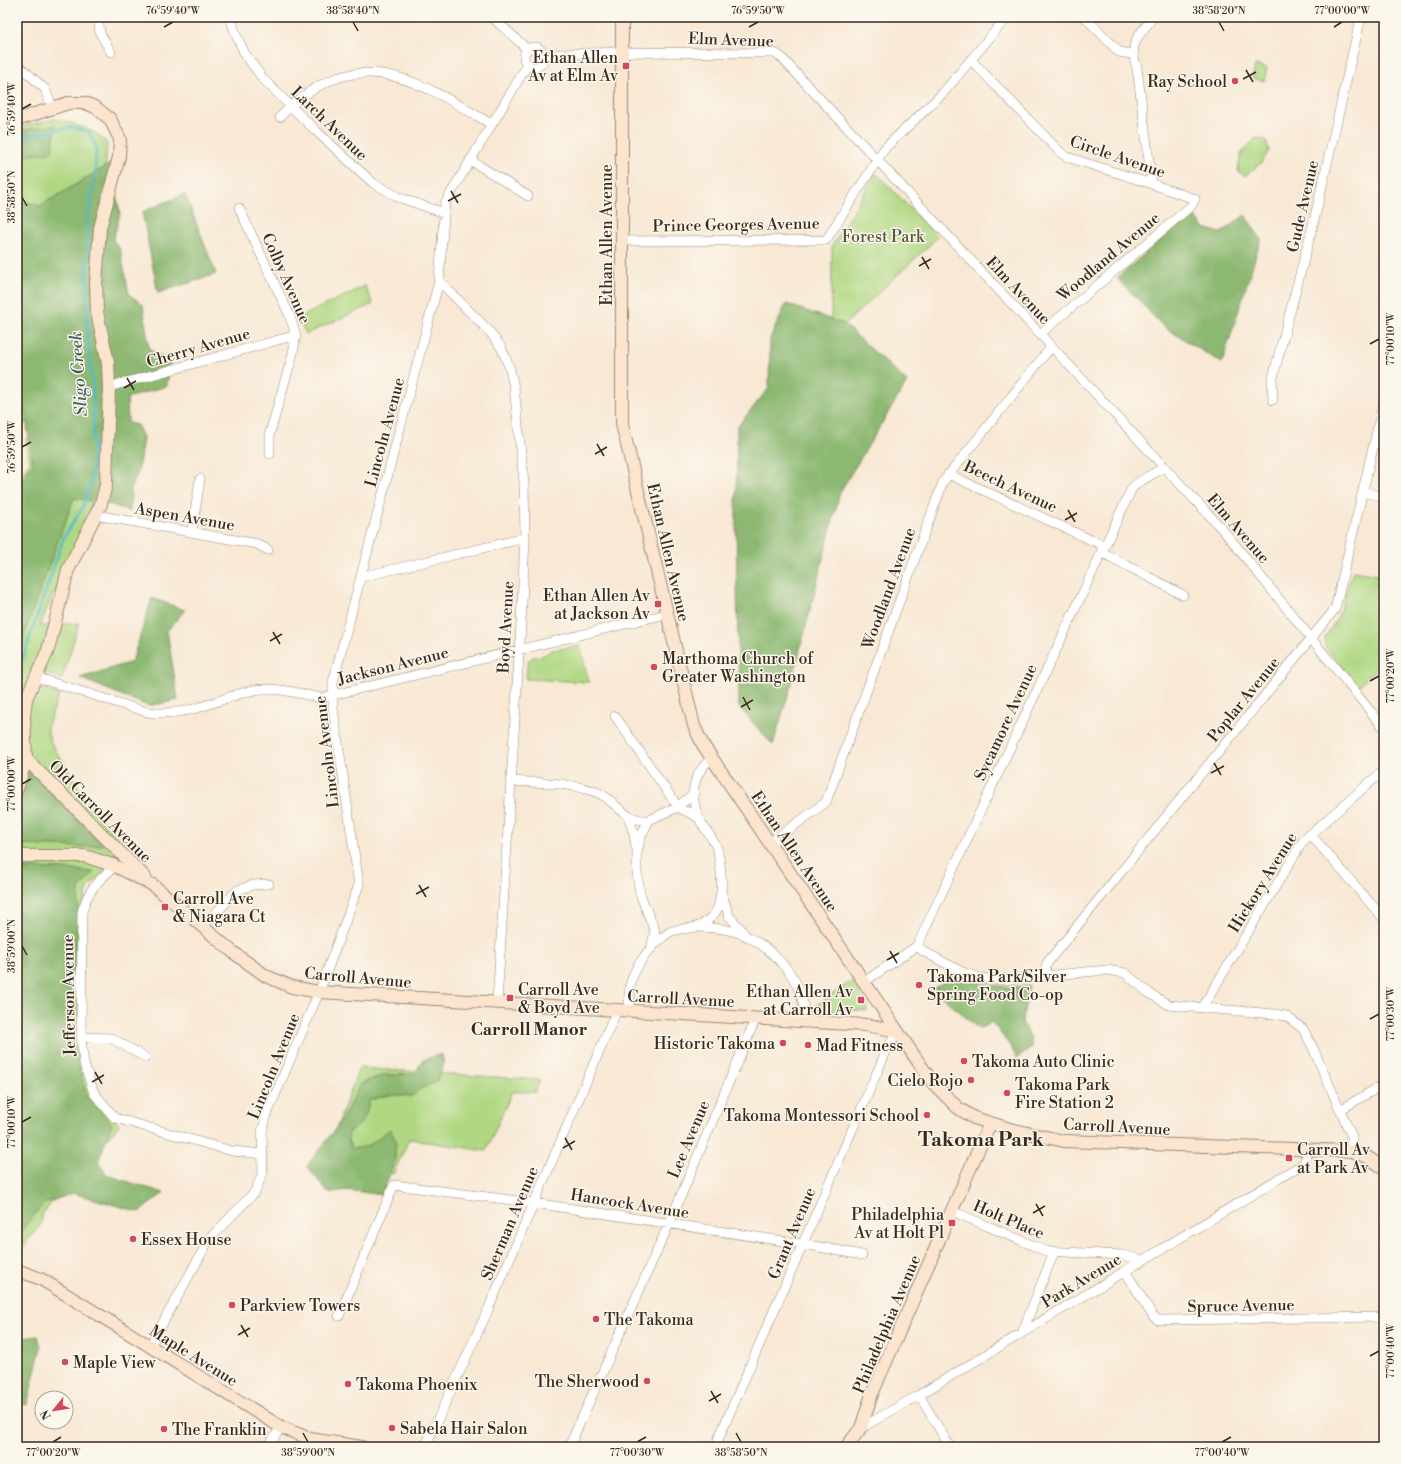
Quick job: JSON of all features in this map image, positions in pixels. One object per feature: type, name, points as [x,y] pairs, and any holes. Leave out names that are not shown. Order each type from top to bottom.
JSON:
[{"type":"main road","name":"Ethan Allen Avenue","points":[[622,17],[622,424],[666,614],[694,726],[703,745],[897,1031]]},
{"type":"main road","points":[[17,120],[52,107],[68,103],[85,103],[95,107],[110,120],[120,139],[119,157],[100,228],[96,283],[97,312],[108,363],[109,387],[106,484],[101,504],[68,570],[48,650],[26,699],[24,718],[26,760],[17,789]]},
{"type":"main road","name":"Old Carroll Avenue","points":[[26,760],[153,885]]},
{"type":"main road","name":"Carroll Avenue","points":[[17,856],[85,856],[115,866],[153,885],[234,953],[266,976],[292,987],[319,992],[866,1024],[897,1031],[935,1086],[958,1108],[974,1118],[990,1123],[1064,1141],[1307,1151],[1324,1149],[1351,1151],[1367,1157],[1384,1168]]},
{"type":"main road","name":"Philadelphia Avenue","points":[[846,1447],[861,1428],[872,1394],[990,1123]]},
{"type":"main road","name":"Maple Avenue","points":[[17,1270],[41,1279],[281,1427],[310,1439],[362,1447]]},
{"type":"street","points":[[98,17],[100,33],[111,52]]},
{"type":"street","name":"Larch Avenue","points":[[230,17],[236,35],[246,54],[263,79],[373,183],[398,197],[444,214]]},
{"type":"street","points":[[492,17],[527,50]]},
{"type":"street","name":"Prince Georges Avenue","points":[[622,241],[826,240],[876,159],[885,148],[942,94],[1007,17]]},
{"type":"street","points":[[1085,17],[1119,52],[1132,54]]},
{"type":"street","points":[[1152,184],[1137,68],[1132,54],[1137,36],[1154,17]]},
{"type":"street","name":"Gude Avenue","points":[[1273,400],[1272,381],[1313,225],[1361,17]]},
{"type":"street","points":[[532,47],[539,48],[544,57],[540,65],[533,67],[528,64],[524,57],[527,50],[532,47]]},
{"type":"street","name":"Elm Avenue","points":[[544,57],[561,54],[622,52],[774,53],[780,56],[1224,530],[1384,728]]},
{"type":"street","name":"Circle Avenue","points":[[971,60],[1060,152],[1067,157],[1195,199]]},
{"type":"street","points":[[17,64],[45,89],[52,107]]},
{"type":"street","name":"Lincoln Avenue","points":[[150,1346],[210,1238],[255,1192],[263,1172],[262,1132],[267,1114],[319,992],[359,885],[333,708],[334,682],[439,281],[445,203],[528,64]]},
{"type":"street","points":[[280,117],[290,105],[323,82],[338,76],[370,72],[393,76],[419,84],[438,93],[491,124]]},
{"type":"street","points":[[470,160],[528,196]]},
{"type":"street","name":"Woodland Avenue","points":[[1040,334],[1191,206],[1195,199]]},
{"type":"street","name":"Colby Avenue","points":[[239,208],[289,314],[296,335],[293,353],[270,433],[270,454]]},
{"type":"street","name":"Boyd Avenue","points":[[439,281],[489,331],[501,348],[509,366],[514,387],[524,482],[525,538],[497,1002]]},
{"type":"street","name":"Cherry Avenue","points":[[109,387],[296,335]]},
{"type":"street","name":"Woodland Avenue","points":[[770,843],[826,802],[940,489],[948,474],[1051,347]]},
{"type":"street","name":"Poplar Avenue","points":[[1044,976],[1047,963],[1335,609],[1338,603],[1384,401]]},
{"type":"street","name":"Sycamore Avenue","points":[[917,946],[1132,488],[1164,467]]},
{"type":"street","name":"Beech Avenue","points":[[948,474],[1103,549],[1183,595]]},
{"type":"street","points":[[192,532],[200,480]]},
{"type":"street","points":[[1363,492],[1384,497]]},
{"type":"street","name":"Aspen Avenue","points":[[96,515],[257,544],[268,550]]},
{"type":"street","points":[[361,578],[525,538]]},
{"type":"street","name":"Jackson Avenue","points":[[36,676],[146,712],[162,715],[180,714],[255,690],[274,690],[321,698],[666,614]]},
{"type":"street","points":[[615,716],[675,808],[699,818]]},
{"type":"street","points":[[699,927],[712,916],[719,906],[721,891],[718,852],[710,834],[699,818],[693,794],[696,777],[702,766],[712,758]]},
{"type":"street","name":"Hickory Avenue","points":[[1202,1008],[1303,841],[1384,770]]},
{"type":"street","points":[[510,781],[566,784],[598,792],[628,816],[642,821],[649,820],[675,808],[693,794]]},
{"type":"street","points":[[628,816],[634,834],[637,853],[637,873],[640,894],[650,914],[655,931],[651,949]]},
{"type":"street","points":[[637,853],[641,836],[649,820]]},
{"type":"street","points":[[1310,834],[1384,919]]},
{"type":"street","name":"Jefferson Avenue","points":[[115,866],[93,885],[85,900],[82,912],[81,1037],[84,1064],[94,1093],[115,1118],[232,1151],[263,1154]]},
{"type":"street","points":[[202,927],[238,890],[253,885],[269,884]]},
{"type":"street","points":[[721,891],[729,916],[735,925],[747,936],[769,949],[784,966],[798,988],[803,1003],[805,1021]]},
{"type":"street","points":[[650,914],[660,927],[671,931],[699,927],[732,931],[747,936]]},
{"type":"street","points":[[651,949],[671,931]]},
{"type":"street","points":[[864,982],[917,946],[923,951],[962,972],[980,978],[1001,980],[1117,970],[1125,973],[1149,993],[1169,1005],[1286,1016],[1303,1029],[1313,1048],[1352,1137],[1351,1151]]},
{"type":"street","name":"Sherman Avenue","points":[[425,1447],[488,1310],[534,1203],[623,1010],[630,985],[641,962],[651,949]]},
{"type":"street","name":"Lee Avenue","points":[[569,1447],[669,1224],[756,1018]]},
{"type":"street","name":"Grant Avenue","points":[[715,1447],[897,1031]]},
{"type":"street","points":[[81,1037],[111,1038],[145,1057]]},
{"type":"street","points":[[1340,1110],[1384,1084]]},
{"type":"street","name":"Park Avenue","points":[[861,1428],[919,1395],[1303,1164],[1307,1158],[1307,1151]]},
{"type":"street","name":"Hancock Avenue","points":[[339,1316],[394,1184],[534,1203],[803,1244],[862,1255]]},
{"type":"street","name":"Holt Place","points":[[952,1211],[1046,1251],[1122,1255],[1144,1260]]},
{"type":"street","points":[[1022,1333],[1054,1252]]},
{"type":"street","name":"Spruce Avenue","points":[[1125,1271],[1153,1316],[1158,1320],[1384,1317]]},
{"type":"street","points":[[919,1395],[950,1447]]},
{"type":"street","points":[[268,1447],[281,1427]]},
{"type":"green space","points":[[1255,65],[1267,68],[1264,81],[1252,78]]},
{"type":"green space","points":[[55,119],[84,127],[97,134],[107,144],[100,237],[98,509],[48,606],[40,626],[79,623],[62,679],[41,672],[37,688],[59,694],[47,728],[50,741],[90,805],[127,848],[88,888],[82,910],[80,1060],[94,1097],[119,1125],[42,1214],[41,1224],[18,1253],[17,480],[30,462],[26,439],[76,432],[75,415],[23,423],[17,386],[17,128]]},
{"type":"green space","points":[[56,125],[52,152],[17,157],[17,131]]},
{"type":"green space","points":[[1256,138],[1266,140],[1269,151],[1261,163],[1245,176],[1238,171],[1241,154]]},
{"type":"green space","points":[[111,163],[120,214],[113,240],[120,249],[129,294],[143,305],[149,349],[170,362],[167,386],[127,398],[128,423],[137,425],[143,437],[138,473],[131,486],[130,511],[108,504],[74,498],[17,653],[17,489],[33,463],[17,362],[17,199],[40,206]]},
{"type":"green space","name":"Forest Park","points":[[876,173],[938,237],[842,327],[831,320],[832,246]]},
{"type":"green space","points":[[185,194],[216,274],[158,293],[142,212]]},
{"type":"green space","points":[[1192,212],[1204,228],[1221,233],[1245,215],[1261,239],[1222,363],[1164,327],[1117,278]]},
{"type":"green space","points":[[365,286],[373,304],[306,334],[298,318]]},
{"type":"green space","points":[[786,304],[844,324],[907,382],[840,492],[791,685],[773,745],[739,707],[736,519],[737,427],[769,388],[770,339]]},
{"type":"green space","points":[[1353,571],[1384,576],[1384,663],[1358,686],[1325,647],[1325,637],[1337,619]]},
{"type":"green space","points":[[152,598],[185,610],[167,631],[178,700],[148,706],[80,678],[132,662]]},
{"type":"green space","points":[[580,646],[589,682],[526,679],[527,668],[531,658],[546,654],[551,650]]},
{"type":"green space","points":[[17,756],[103,845],[83,847],[17,845]]},
{"type":"green space","points":[[17,868],[65,869],[94,872],[79,889],[75,965],[77,1061],[87,1097],[112,1124],[98,1162],[107,1175],[164,1193],[139,1212],[73,1193],[43,1204],[18,1235]]},
{"type":"green space","points":[[954,975],[991,985],[1009,987],[1029,986],[1022,1022],[1030,1036],[1032,1048],[1017,1058],[992,1022],[979,1029],[940,995],[930,993],[933,989]]},
{"type":"green space","points":[[852,981],[868,1004],[867,1011],[841,1009],[837,1011],[813,1010],[812,1008]]},
{"type":"green space","points":[[442,1054],[444,1064],[436,1082],[420,1089],[413,1096],[390,1095],[370,1100],[364,1119],[349,1131],[348,1140],[352,1149],[368,1146],[390,1129],[396,1141],[395,1159],[382,1195],[347,1190],[328,1193],[307,1166],[342,1120],[360,1084],[383,1075],[415,1074],[422,1060]]},
{"type":"green space","points":[[359,1068],[540,1080],[535,1092],[512,1092],[486,1151],[409,1139],[393,1174],[323,1164]]},
{"type":"green space","points":[[38,1336],[41,1347],[27,1405],[17,1402],[17,1339]]},
{"type":"waterway","name":"Sligo Creek","points":[[17,139],[70,127],[89,132],[96,147],[95,176],[87,223],[87,332],[94,403],[92,477],[83,507],[64,537],[17,675]]},
{"type":"place","name":"Ethan Allen Av at Elm Av","points":[[626,66]]},
{"type":"place","name":"Ray School","points":[[1235,81]]},
{"type":"place","name":"Ethan Allen Av at Jackson Av","points":[[658,604]]},
{"type":"place","name":"Marthoma Church of Greater Washington","points":[[654,667]]},
{"type":"place","name":"Carroll Ave & Niagara Ct","points":[[165,907]]},
{"type":"place","name":"Takoma Park/Silver Spring Food Co-op","points":[[919,985]]},
{"type":"place","name":"Carroll Ave & Boyd Ave","points":[[510,998]]},
{"type":"place","name":"Ethan Allen Av at Carroll Av","points":[[861,1000]]},
{"type":"place","name":"Historic Takoma","points":[[783,1043]]},
{"type":"place","name":"Mad Fitness","points":[[808,1045]]},
{"type":"place","name":"Takoma Auto Clinic","points":[[964,1061]]},
{"type":"place","name":"Cielo Rojo","points":[[971,1080]]},
{"type":"place","name":"Takoma Park Fire Station 2","points":[[1007,1093]]},
{"type":"place","name":"Takoma Montessori School","points":[[927,1115]]},
{"type":"place","name":"Carroll Av at Park Av","points":[[1289,1158]]},
{"type":"place","name":"Philadelphia Av at Holt Pl","points":[[952,1223]]},
{"type":"place","name":"Essex House","points":[[133,1239]]},
{"type":"place","name":"Parkview Towers","points":[[232,1305]]},
{"type":"place","name":"The Takoma","points":[[596,1319]]},
{"type":"place","name":"Maple View","points":[[65,1362]]},
{"type":"place","name":"The Sherwood","points":[[647,1381]]},
{"type":"place","name":"Takoma Phoenix","points":[[348,1384]]},
{"type":"place","name":"Sabela Hair Salon","points":[[392,1428]]},
{"type":"place","name":"The Franklin","points":[[164,1429]]},
{"type":"district","name":"Carroll Manor","points":[[529,1029]]},
{"type":"district","name":"Takoma Park","points":[[981,1139]]}]
